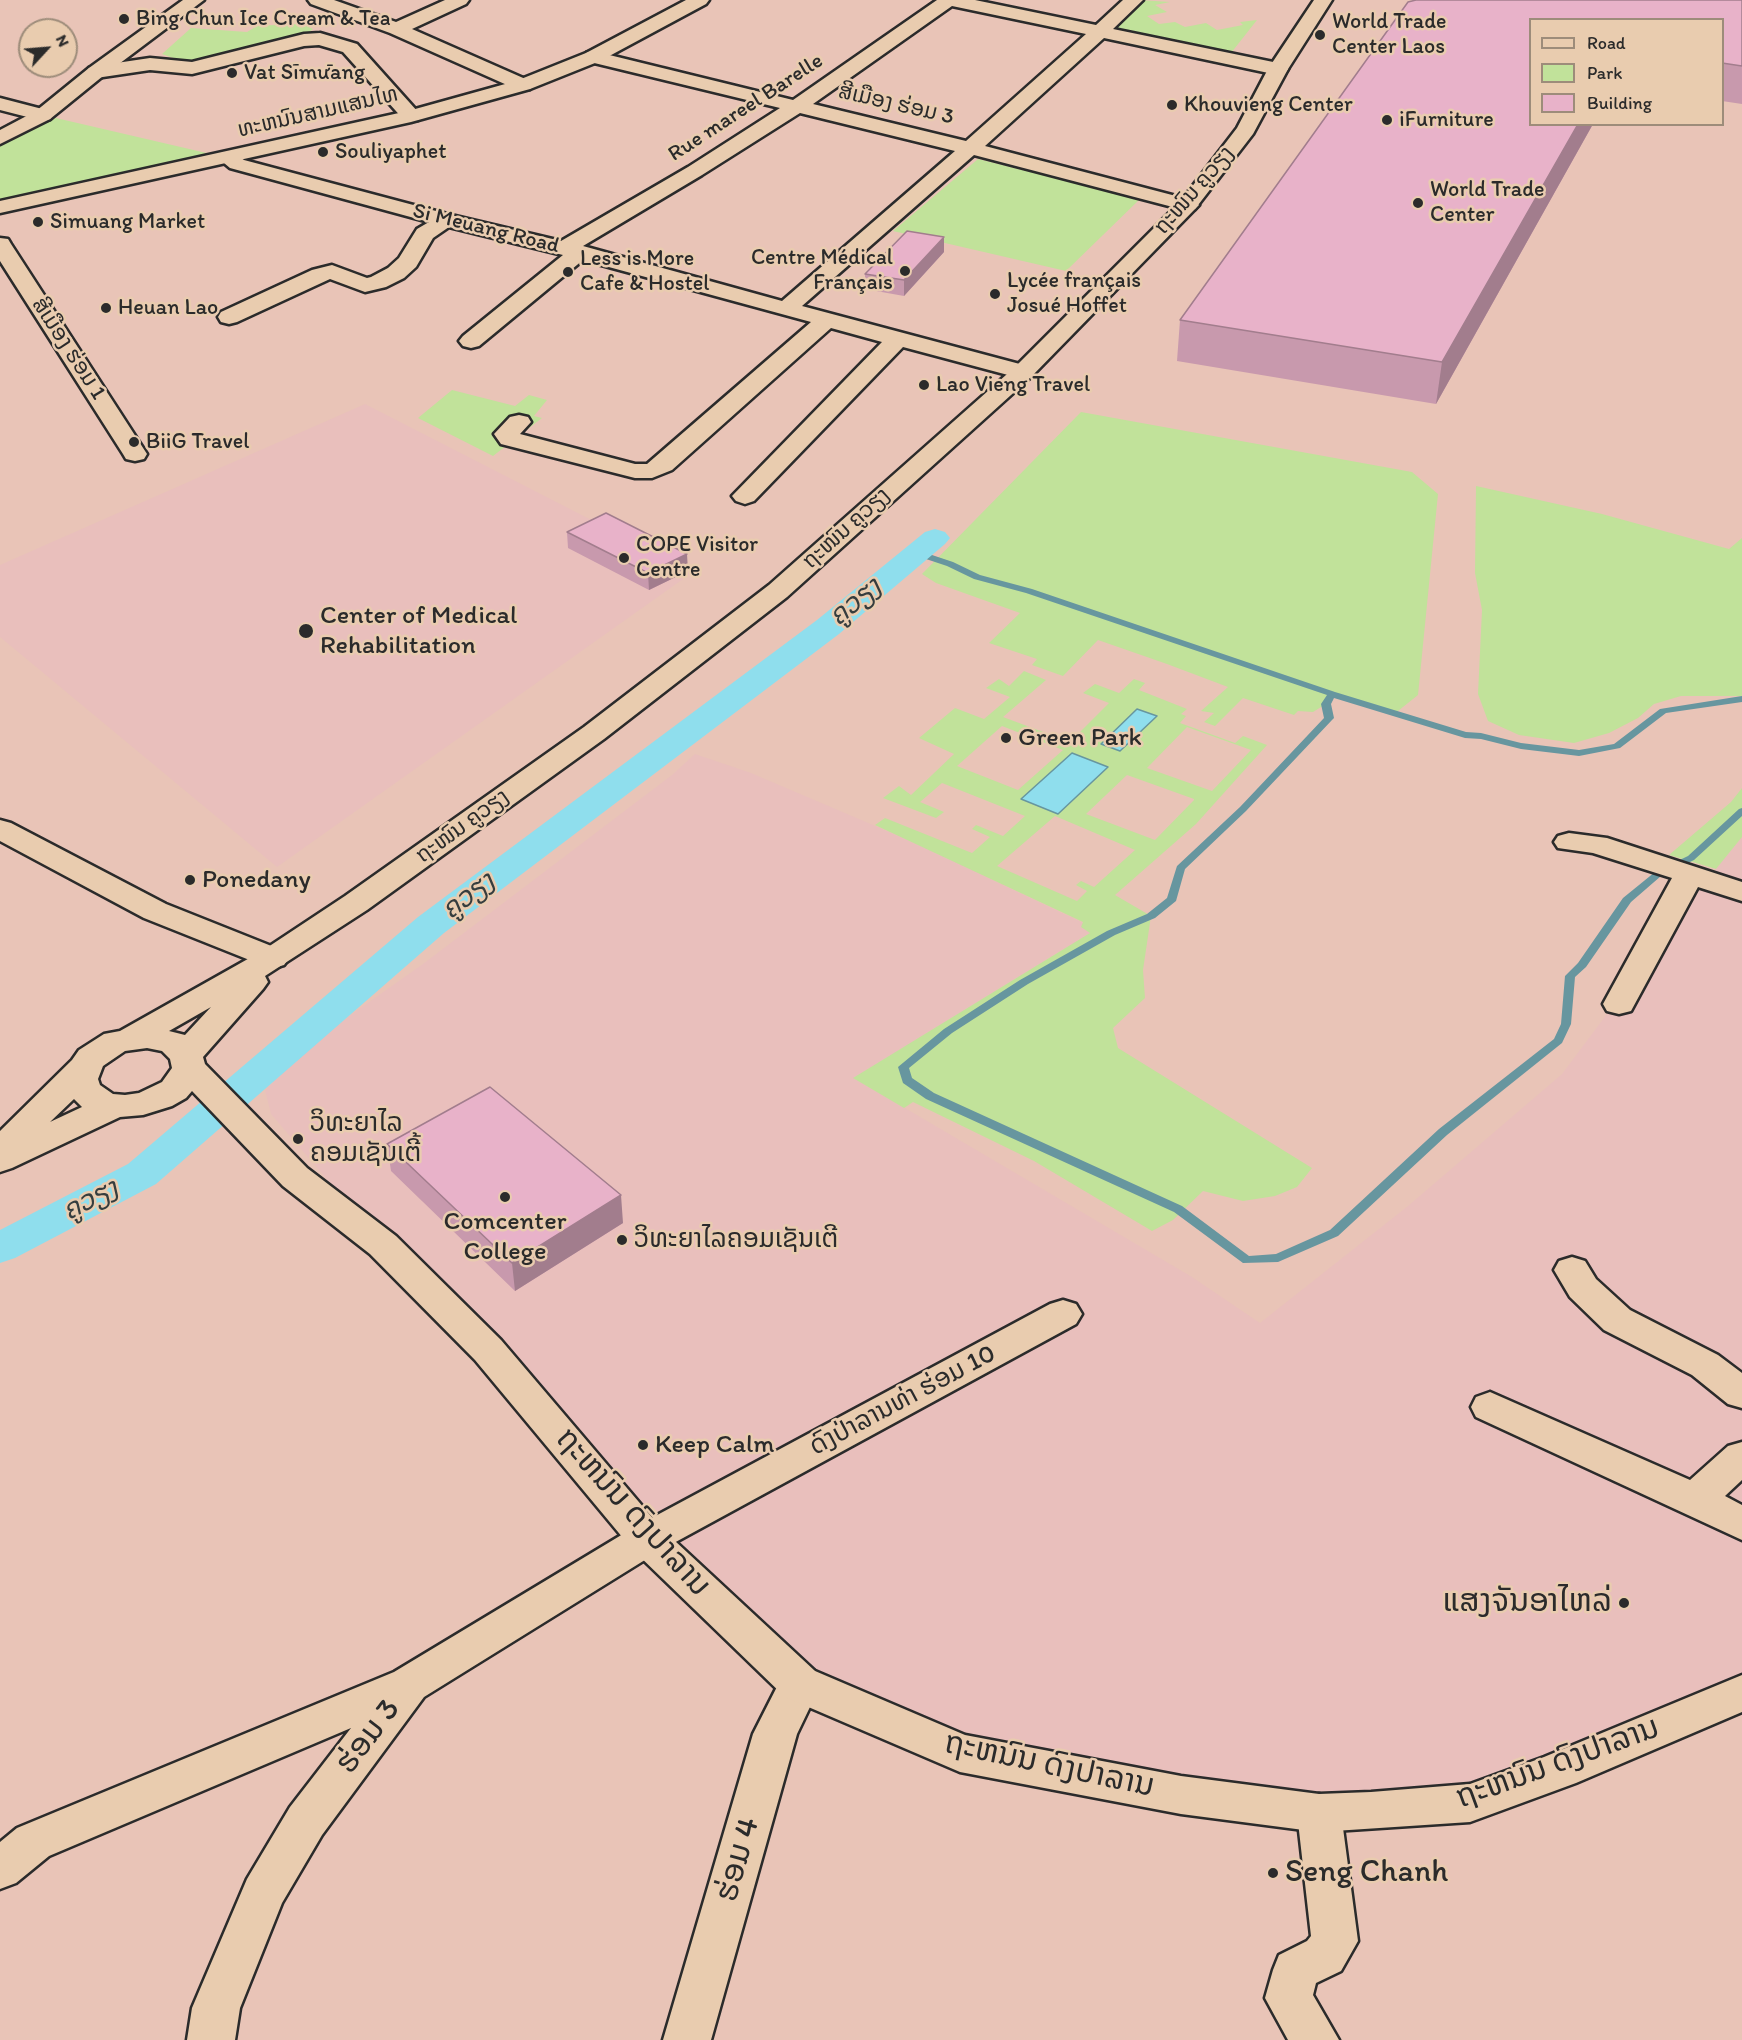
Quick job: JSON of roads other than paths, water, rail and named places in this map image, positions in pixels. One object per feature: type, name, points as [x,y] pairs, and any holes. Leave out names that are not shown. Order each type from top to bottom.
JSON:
[{"type":"street","points":[[0,138],[43,115],[96,72],[195,0]]},
{"type":"street","points":[[317,0],[397,29],[523,85]]},
{"type":"street","points":[[397,29],[460,0]]},
{"type":"street","name":"ທະຫນົນສາມແສນໄທ","points":[[0,207],[411,116],[523,85],[593,57],[700,0]]},
{"type":"street","points":[[949,0],[1278,69]]},
{"type":"street","name":"Rue mareel Barelle","points":[[471,341],[572,250],[796,106],[949,0]]},
{"type":"street","points":[[786,309],[1101,32],[1134,0]]},
{"type":"street","name":"ຖະໜົນ ຄູວຽງ","points":[[132,1038],[273,958],[356,903],[594,733],[778,591],[1023,372],[1188,205],[1246,130],[1278,69],[1323,0]]},
{"type":"street","points":[[96,72],[150,64],[192,68],[320,39],[350,48],[411,116]]},
{"type":"street","name":"ສີເມືອງ ຮ່ອມ 3","points":[[593,57],[970,148],[1188,205]]},
{"type":"street","points":[[0,104],[43,115]]},
{"type":"street","name":"Si Meuang Road","points":[[228,158],[237,165],[446,220],[572,250],[1023,372]]},
{"type":"street","points":[[229,317],[320,275],[332,272],[365,285],[378,282],[396,273],[408,262],[424,234],[446,220]]},
{"type":"street","name":"ສີເມືອງ ຮ່ອມ 1","points":[[0,244],[135,454]]},
{"type":"street","points":[[519,422],[506,434],[510,439],[635,471],[651,471],[663,465],[826,320]]},
{"type":"street","points":[[745,496],[898,339]]},
{"type":"street","points":[[0,829],[155,911],[273,958]]},
{"type":"street","points":[[1569,842],[1596,844],[1732,888]]},
{"type":"street","points":[[1619,1004],[1690,874]]},
{"type":"street","name":"ຖະໜົນ ຄູວຽງ","points":[[193,1070],[273,958]]},
{"type":"street","points":[[0,1152],[102,1049],[132,1038],[161,1038],[173,1043],[193,1070],[251,1134]]},
{"type":"street","points":[[84,1068],[81,1079],[85,1090],[94,1099],[211,1111],[251,1134]]},
{"type":"street","points":[[0,1160],[160,1098],[174,1090],[193,1070]]},
{"type":"street","name":"ຖະຫນົນ ດົງປາລານ","points":[[251,1134],[295,1177],[384,1245],[488,1350],[647,1539],[800,1684],[960,1753],[1181,1795],[1319,1813],[1470,1803],[1560,1770],[1742,1694]]},
{"type":"street","points":[[1572,1270],[1583,1288],[1617,1320],[1705,1365],[1742,1394]]},
{"type":"street","name":"ດົງປ່າລານທ່າ ຮ່ອມ 10","points":[[647,1539],[1064,1314]]},
{"type":"street","points":[[1490,1407],[1695,1499],[1742,1524]]},
{"type":"street","points":[[1695,1499],[1742,1457]]},
{"type":"street","name":"ຮ່ອມ 3","points":[[211,2040],[216,2008],[263,1893],[306,1821],[408,1684],[647,1539]]},
{"type":"street","points":[[0,1869],[33,1842],[408,1684]]},
{"type":"street","name":"ຮ່ອມ 4","points":[[687,2040],[775,1734],[800,1684]]},
{"type":"street","points":[[1315,2040],[1289,1998],[1296,1970],[1324,1956],[1335,1941],[1319,1813]]},
{"type":"water","points":[[1137,709],[1157,716],[1120,751],[1101,744]]},
{"type":"water","points":[[1072,753],[1108,767],[1058,814],[1021,799]]},
{"type":"waterway","name":"ຄູວຽງ","points":[[0,1248],[142,1174],[431,925],[828,627],[935,538]]},
{"type":"waterway","points":[[917,553],[950,564],[977,577],[1029,591],[1332,694]]},
{"type":"waterway","points":[[1332,694],[1465,735],[1481,736],[1521,746],[1579,753],[1617,746],[1663,711],[1742,699]]},
{"type":"waterway","points":[[1332,694],[1326,704],[1329,718],[1243,809],[1180,868],[1172,899],[1151,916],[1111,933],[1024,982],[948,1031],[903,1067],[907,1080],[930,1096],[1178,1209],[1247,1260],[1278,1258],[1334,1233],[1443,1132],[1558,1041],[1566,1024],[1570,976],[1582,965],[1627,900],[1658,874],[1691,858],[1742,811]]},
{"type":"place","name":"Bing Chun Ice Cream & Tea","points":[[124,19]]},
{"type":"place","name":"World Trade Center Laos","points":[[1320,35]]},
{"type":"place","name":"Vat Sīmư̄ang","points":[[232,73]]},
{"type":"place","name":"Khouvieng Center","points":[[1172,105]]},
{"type":"place","name":"iFurniture","points":[[1387,120]]},
{"type":"place","name":"Souliyaphet","points":[[323,152]]},
{"type":"place","name":"World Trade Center","points":[[1418,203]]},
{"type":"place","name":"Simuang Market","points":[[38,222]]},
{"type":"place","name":"Centre Médical Français","points":[[905,271]]},
{"type":"place","name":"Less is More Cafe & Hostel","points":[[568,272]]},
{"type":"place","name":"Lycée français Josué Hoffet","points":[[995,294]]},
{"type":"place","name":"Heuan Lao","points":[[106,308]]},
{"type":"place","name":"Lao Vieng Travel","points":[[924,385]]},
{"type":"place","name":"BiiG Travel","points":[[134,442]]},
{"type":"place","name":"COPE Visitor Centre","points":[[624,558]]},
{"type":"place","name":"Center of Medical Rehabilitation","points":[[306,631]]},
{"type":"place","name":"Green Park","points":[[1006,738]]},
{"type":"place","name":"Ponedany","points":[[190,880]]},
{"type":"place","name":"ວິທະຍາໄລ ຄອມເຊັນເຕີ້","points":[[298,1139]]},
{"type":"place","name":"Comcenter College","points":[[505,1197]]},
{"type":"place","name":"ວິທະຍາໄລຄອມເຊັນເຕີ","points":[[622,1240]]},
{"type":"place","name":"Keep Calm","points":[[643,1445]]},
{"type":"place","name":"ແສງຈັນອາໄຫລ່","points":[[1624,1603]]},
{"type":"place","name":"Seng Chanh","points":[[1273,1873]]}]
